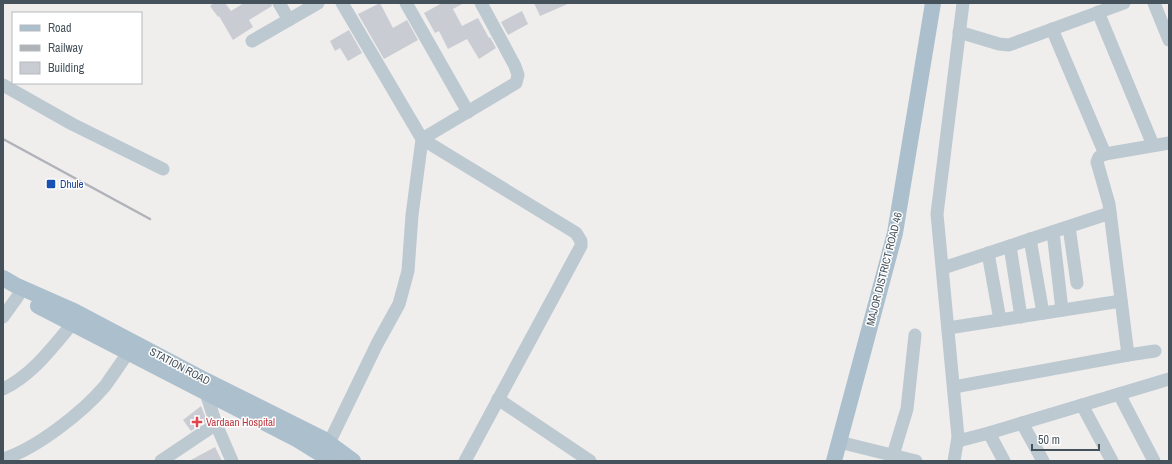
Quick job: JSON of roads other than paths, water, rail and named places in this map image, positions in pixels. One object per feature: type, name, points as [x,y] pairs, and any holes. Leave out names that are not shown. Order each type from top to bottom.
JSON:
[{"type":"main road","name":"MAJOR DISTRICT ROAD 46","points":[[834,461],[895,233],[933,3]]},
{"type":"main road","name":"STATION ROAD","points":[[3,278],[15,285],[80,314],[329,443],[353,461]]},
{"type":"main road","name":"STATION ROAD","points":[[3,288],[206,394],[298,440],[332,461]]},
{"type":"street","points":[[279,3],[289,20]]},
{"type":"street","points":[[252,41],[318,3]]},
{"type":"street","points":[[342,3],[422,138],[576,233],[581,241],[581,246],[465,461]]},
{"type":"street","points":[[406,3],[468,112]]},
{"type":"street","points":[[422,138],[513,86],[518,80],[515,66],[481,3]]},
{"type":"street","points":[[954,461],[958,441],[937,214],[963,3]]},
{"type":"street","points":[[959,32],[1004,46],[1124,3]]},
{"type":"street","points":[[1154,3],[1169,40]]},
{"type":"street","points":[[1098,12],[1153,145]]},
{"type":"street","points":[[1052,29],[1105,154]]},
{"type":"street","points":[[3,85],[72,124],[163,169]]},
{"type":"street","points":[[329,443],[377,344],[399,304],[408,271],[412,215],[422,138]]},
{"type":"street","points":[[1128,355],[1109,204],[1097,162],[1099,157],[1105,154],[1169,143]]},
{"type":"street","points":[[943,268],[1110,214]]},
{"type":"street","points":[[1069,227],[1078,283]]},
{"type":"street","points":[[1053,232],[1062,310]]},
{"type":"street","points":[[1030,239],[1043,313]]},
{"type":"street","points":[[1010,246],[1021,317]]},
{"type":"street","points":[[988,253],[1000,320]]},
{"type":"street","points":[[3,317],[18,296]]},
{"type":"street","points":[[948,328],[1121,301]]},
{"type":"street","points":[[3,389],[13,384],[33,369],[72,324]]},
{"type":"street","points":[[893,455],[906,409],[915,335]]},
{"type":"street","points":[[954,387],[1155,351]]},
{"type":"street","points":[[10,459],[38,442],[84,408],[104,386],[128,353]]},
{"type":"street","points":[[201,378],[216,424],[232,461]]},
{"type":"street","points":[[958,441],[1169,379]]},
{"type":"street","points":[[1119,394],[1154,461]]},
{"type":"street","points":[[498,399],[590,461]]},
{"type":"street","points":[[1082,405],[1112,461]]},
{"type":"street","points":[[1022,423],[1042,461]]},
{"type":"street","points":[[161,461],[216,424]]},
{"type":"street","points":[[989,433],[1002,460]]},
{"type":"street","points":[[839,442],[916,461]]},
{"type":"railway","points":[[3,139],[150,219]]},
{"type":"place","name":"Dhule","points":[[51,184]]},
{"type":"place","name":"Vardaan Hospital","points":[[197,422]]}]
